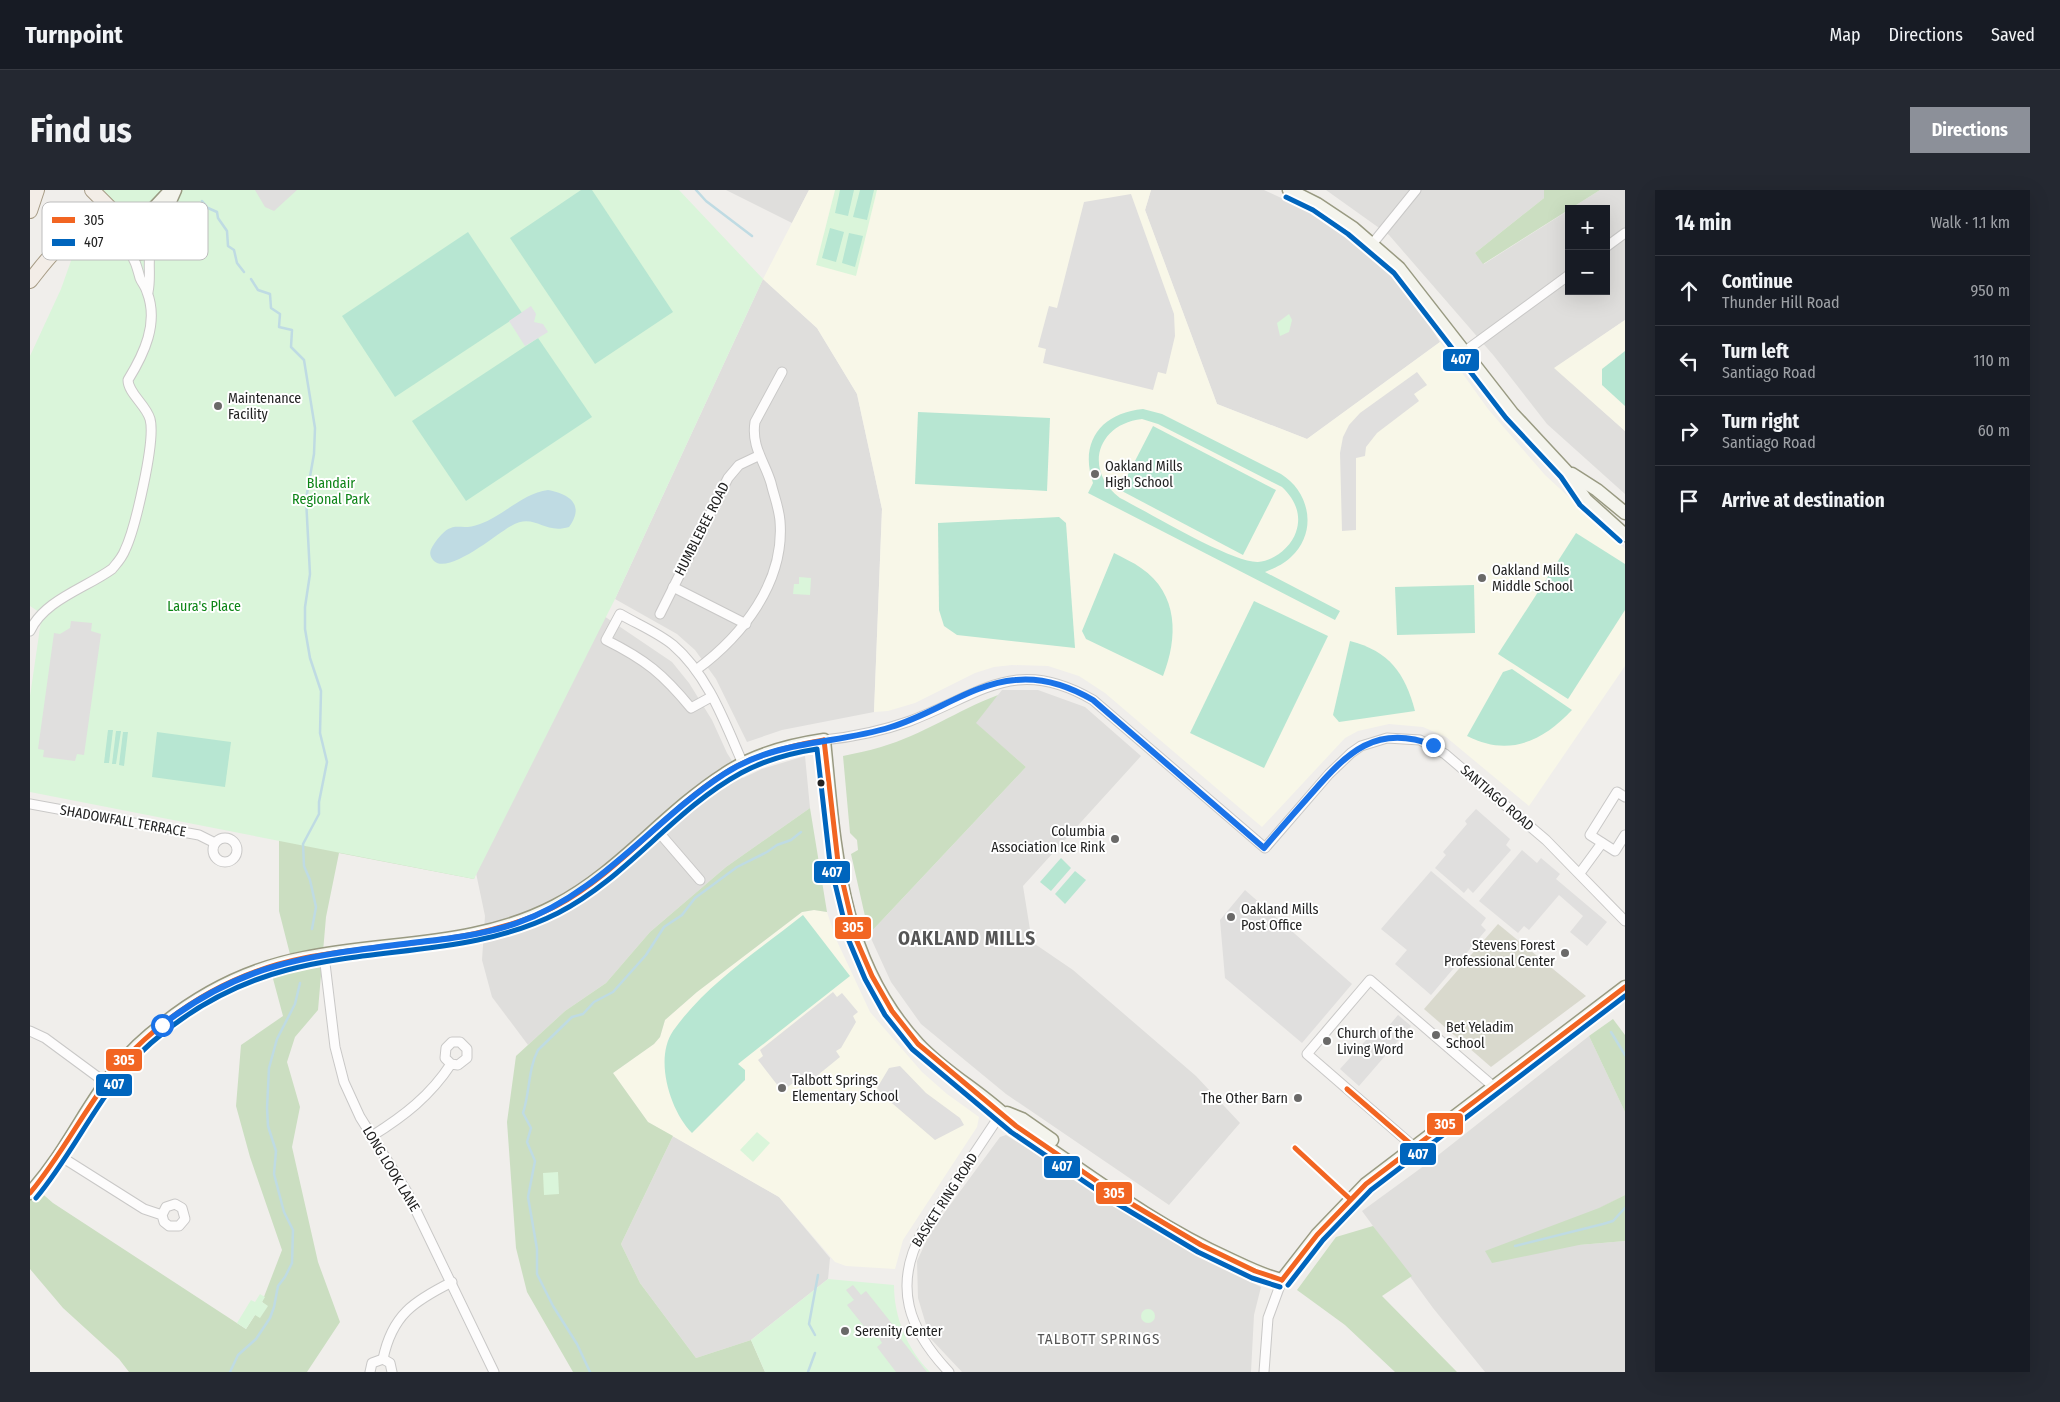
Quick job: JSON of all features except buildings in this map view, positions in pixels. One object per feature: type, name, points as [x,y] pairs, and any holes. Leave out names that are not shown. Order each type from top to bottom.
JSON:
[{"type":"main road","points":[[30,211],[37,190]]},
{"type":"main road","points":[[92,190],[104,202]]},
{"type":"main road","points":[[30,281],[49,260]]},
{"type":"street","points":[[160,202],[171,190]]},
{"type":"street","points":[[170,202],[175,190]]},
{"type":"street","points":[[1289,190],[1336,216],[1373,243],[1418,290],[1512,413],[1568,472],[1586,500],[1625,535]]},
{"type":"street","points":[[1373,243],[1416,190]]},
{"type":"street","points":[[1610,244],[1625,233]]},
{"type":"street","points":[[135,260],[141,279],[148,292]]},
{"type":"street","points":[[30,631],[36,620],[52,606],[112,569],[126,550],[152,447],[150,419],[145,408],[128,385],[128,380],[145,350],[150,330],[148,292],[151,279],[150,260]]},
{"type":"street","points":[[1464,352],[1565,278]]},
{"type":"street","points":[[696,670],[728,644],[746,624],[770,578],[775,563],[780,533],[777,504],[770,479],[758,456],[754,431],[755,422],[782,372]]},
{"type":"street","name":"HUMBLEBEE ROAD","points":[[660,614],[728,478],[739,465],[758,456]]},
{"type":"street","points":[[1568,472],[1597,490],[1625,512]]},
{"type":"street","points":[[673,588],[746,624]]},
{"type":"street","points":[[711,697],[691,708],[673,686],[649,664],[606,640],[620,614],[672,645],[696,670],[711,697],[743,764]]},
{"type":"street","name":"SANTIAGO ROAD","points":[[824,740],[890,728],[1000,681],[1028,679],[1061,684],[1078,691],[1100,706],[1264,848],[1328,774],[1350,753],[1374,741],[1404,738],[1420,740],[1445,754],[1546,840],[1625,921]]},
{"type":"street","points":[[30,1193],[60,1156],[118,1066],[146,1038],[199,999],[259,970],[324,954],[473,935],[519,923],[578,893],[712,782],[743,764],[779,750],[824,740],[841,886],[856,941],[864,963],[897,1019],[919,1045],[957,1080],[1002,1112],[1022,1119],[1177,1224],[1270,1270],[1282,1280]]},
{"type":"street","points":[[1625,797],[1617,792],[1590,835],[1615,851],[1625,835]]},
{"type":"street","name":"SHADOWFALL TERRACE","points":[[30,804],[199,834],[215,843]]},
{"type":"street","points":[[656,829],[700,880]]},
{"type":"street","points":[[1580,873],[1591,862],[1602,843]]},
{"type":"street","name":"LONG LOOK LANE","points":[[324,954],[340,1068],[350,1096],[372,1136],[407,1192],[494,1372]]},
{"type":"street","points":[[1413,1146],[1307,1054],[1370,980],[1494,1087]]},
{"type":"street","points":[[1264,1372],[1268,1318],[1282,1280],[1317,1235],[1350,1199],[1413,1146],[1625,987]]},
{"type":"street","points":[[30,1030],[45,1038],[106,1083]]},
{"type":"street","points":[[372,1136],[422,1100],[435,1087],[451,1064]]},
{"type":"street","name":"BASKET RING ROAD","points":[[948,1372],[927,1348],[910,1313],[907,1298],[909,1264],[913,1249],[922,1232],[1002,1112]]},
{"type":"street","points":[[60,1156],[144,1209],[162,1215]]},
{"type":"street","points":[[383,1359],[389,1336],[404,1312],[423,1296],[452,1282]]},
{"type":"street","points":[[370,1372],[372,1363],[383,1359]]},
{"type":"street","points":[[383,1359],[390,1364],[392,1372]]},
{"type":"shaded area","points":[[255,190],[297,190],[274,211],[265,207]]},
{"type":"shaded area","points":[[726,190],[809,190],[792,223]]},
{"type":"shaded area","name":"Oakland Mills High School","points":[[809,190],[1151,190],[1145,210],[1217,404],[1307,439],[1440,342],[1488,409],[1545,475],[1625,549],[1625,666],[1529,806],[1446,737],[1423,727],[1389,724],[1358,731],[1345,738],[1262,827],[1105,693],[1079,676],[1048,666],[1012,665],[994,667],[975,673],[915,703],[888,711],[874,712],[882,509],[857,394],[817,328],[763,279]]},
{"type":"shaded area","points":[[1151,190],[1264,190],[1307,210],[1367,252],[1393,277],[1420,311],[1440,342],[1307,439],[1217,404],[1145,210]]},
{"type":"shaded area","points":[[1326,190],[1544,190],[1544,198],[1475,253],[1484,264],[1565,213],[1565,295],[1610,295],[1610,205],[1576,205],[1600,190],[1625,190],[1625,320],[1555,368],[1625,431],[1625,494],[1547,424],[1494,356],[1389,235]]},
{"type":"shaded area","points":[[1131,194],[1174,314],[1175,336],[1166,374],[1158,372],[1153,390],[1043,363],[1046,349],[1038,347],[1049,306],[1057,308],[1084,202]]},
{"type":"shaded area","points":[[763,279],[817,328],[857,394],[882,509],[874,712],[782,730],[747,742],[716,679],[695,650],[677,634],[615,599]]},
{"type":"shaded area","points":[[531,306],[536,314],[534,322],[543,324],[548,332],[525,346],[509,321]]},
{"type":"shaded area","points":[[1625,320],[1625,431],[1554,368]]},
{"type":"shaded area","points":[[1417,372],[1427,385],[1414,394],[1419,401],[1377,433],[1366,447],[1365,456],[1356,458],[1356,530],[1342,531],[1340,453],[1343,437],[1349,425],[1360,413]]},
{"type":"shaded area","points":[[601,614],[672,662],[689,683],[712,720],[727,753],[743,778],[762,769],[805,756],[810,808],[726,867],[650,932],[606,983],[565,1011],[528,1045],[492,997],[482,960],[485,916],[476,873],[491,818]]},
{"type":"shaded area","points":[[71,621],[92,623],[91,631],[101,634],[84,755],[77,754],[75,761],[43,757],[44,750],[38,749],[54,633],[60,634],[70,628]]},
{"type":"shaded area","points":[[1002,690],[1038,690],[1085,707],[1141,756],[1023,886],[1032,942],[1073,970],[1196,1076],[1240,1123],[1169,1205],[1006,1094],[921,1024],[891,982],[869,934],[1026,767],[975,723]]},
{"type":"shaded area","points":[[1476,809],[1510,839],[1506,845],[1511,850],[1473,893],[1468,888],[1464,893],[1435,868],[1446,855],[1443,852],[1467,824],[1465,821]]},
{"type":"shaded area","points":[[1522,850],[1537,863],[1541,858],[1560,874],[1556,879],[1607,922],[1587,946],[1570,932],[1583,916],[1559,895],[1529,930],[1524,926],[1518,933],[1479,901]]},
{"type":"shaded area","points":[[1431,871],[1486,918],[1481,925],[1486,930],[1431,995],[1395,964],[1407,950],[1381,929]]},
{"type":"shaded area","points":[[1245,890],[1352,984],[1302,1043],[1225,978],[1220,920]]},
{"type":"shaded area","name":"Talbott Springs Elementary School","points":[[814,910],[827,912],[836,939],[870,1012],[922,1072],[947,1094],[979,1117],[977,1127],[903,1240],[895,1269],[846,1266],[835,1262],[779,1197],[648,1122],[613,1073],[654,1044],[660,1037],[665,1020],[697,992],[802,912]]},
{"type":"shaded area","points":[[1498,924],[1586,996],[1491,1067],[1424,1009]]},
{"type":"shaded area","points":[[833,992],[837,997],[842,993],[858,1012],[853,1016],[856,1022],[841,1048],[836,1051],[840,1057],[813,1079],[807,1073],[782,1091],[758,1060],[763,1056],[760,1050]]},
{"type":"shaded area","points":[[1398,1015],[1411,1026],[1359,1086],[1340,1069],[1376,1029],[1382,1034]]},
{"type":"shaded area","points":[[1589,1036],[1625,1112],[1625,1195],[1600,1208],[1579,1245],[1625,1241],[1625,1372],[1485,1372],[1433,1308],[1362,1211],[1432,1160]]},
{"type":"shaded area","points":[[900,1066],[926,1093],[960,1118],[964,1125],[935,1140],[886,1098],[877,1088],[889,1068]]},
{"type":"shaded area","points":[[1006,1135],[1192,1253],[1261,1287],[1254,1315],[1251,1372],[962,1372],[930,1338],[918,1298],[917,1261],[931,1231],[1000,1137]]},
{"type":"shaded area","points":[[673,1136],[779,1197],[830,1258],[828,1279],[751,1340],[696,1358],[640,1283],[621,1244]]},
{"type":"shaded area","points":[[853,1285],[861,1295],[866,1291],[893,1325],[887,1329],[890,1337],[896,1333],[927,1372],[896,1372],[877,1347],[882,1343],[872,1326],[867,1330],[847,1305],[854,1300],[846,1290]]},
{"type":"green space","name":"Blandair Regional Park","points":[[96,190],[679,190],[763,279],[615,599],[474,879],[30,792],[30,696],[42,614],[30,606],[30,356],[61,289],[71,260],[208,260],[208,202],[92,202]]},
{"type":"green space","points":[[581,190],[592,190],[673,312],[595,364],[510,238]]},
{"type":"green space","points":[[835,190],[877,190],[856,276],[816,265]]},
{"type":"green space","points":[[840,190],[854,190],[848,216],[835,213]]},
{"type":"green space","points":[[860,190],[874,190],[867,220],[853,217]]},
{"type":"green space","points":[[1544,190],[1600,190],[1576,205],[1565,205],[1565,212],[1483,264],[1475,253],[1544,198]]},
{"type":"green space","points":[[830,228],[844,232],[836,262],[822,258]]},
{"type":"green space","points":[[468,232],[522,313],[395,397],[342,316]]},
{"type":"green space","points":[[849,233],[863,236],[855,267],[842,263]]},
{"type":"green space","points":[[1289,314],[1292,320],[1289,332],[1280,336],[1277,323]]},
{"type":"green space","points":[[538,338],[592,417],[466,501],[412,421]]},
{"type":"green space","points":[[1625,351],[1625,406],[1602,385],[1602,369]]},
{"type":"green space","points":[[1143,409],[1162,414],[1281,474],[1291,482],[1299,491],[1307,513],[1305,536],[1300,547],[1288,560],[1265,572],[1340,611],[1335,620],[1088,493],[1093,483],[1089,468],[1089,455],[1097,432],[1105,423],[1116,416]],"holes":[[[1142,419],[1158,424],[1282,487],[1291,497],[1298,513],[1298,526],[1294,538],[1286,548],[1276,556],[1264,561],[1246,560],[1190,536],[1120,498],[1108,487],[1102,475],[1099,462],[1100,450],[1106,439],[1114,430],[1127,423]]]},
{"type":"green space","points":[[918,412],[1050,418],[1047,491],[915,484]]},
{"type":"green space","points":[[1153,426],[1276,490],[1243,555],[1120,490]]},
{"type":"green space","points":[[1059,517],[1066,523],[1075,648],[957,635],[944,626],[939,610],[938,523]]},
{"type":"green space","points":[[1576,533],[1625,564],[1625,610],[1568,699],[1498,654]]},
{"type":"green space","points":[[1114,553],[1138,566],[1153,579],[1163,590],[1169,604],[1173,632],[1168,662],[1163,676],[1086,639],[1082,631]]},
{"type":"green space","points":[[799,577],[811,578],[810,595],[793,594],[794,584],[799,584]]},
{"type":"green space","points":[[1474,585],[1475,633],[1397,635],[1395,587]]},
{"type":"green space","points":[[1254,601],[1328,636],[1264,768],[1190,733]]},
{"type":"green space","points":[[1350,641],[1375,651],[1393,666],[1406,685],[1415,711],[1339,722],[1333,715]]},
{"type":"green space","points":[[1512,669],[1572,710],[1549,731],[1524,743],[1496,745],[1467,736],[1503,672]]},
{"type":"green space","points":[[998,695],[976,723],[1026,767],[869,934],[851,854],[858,850],[857,840],[850,833],[843,756],[896,742]]},
{"type":"green space","points":[[108,730],[113,730],[109,763],[104,763]]},
{"type":"green space","points":[[116,731],[121,731],[116,764],[112,764]]},
{"type":"green space","points":[[123,732],[128,732],[124,766],[119,765]]},
{"type":"green space","points":[[157,732],[231,742],[225,787],[152,777]]},
{"type":"green space","points":[[301,807],[491,818],[474,879],[339,853],[326,917],[318,1010],[295,1037],[287,1062],[300,1107],[292,1147],[318,1262],[340,1322],[307,1372],[129,1372],[119,1359],[63,1308],[30,1269],[30,1183],[53,1203],[246,1329],[255,1315],[267,1306],[262,1302],[282,1250],[250,1157],[236,1106],[241,1045],[283,1016],[272,975],[294,970],[279,911],[279,841]]},
{"type":"green space","points":[[810,808],[827,912],[814,910],[802,912],[697,992],[665,1020],[660,1037],[654,1044],[613,1073],[648,1122],[673,1136],[621,1244],[640,1283],[696,1358],[751,1340],[765,1372],[573,1372],[527,1292],[516,1248],[507,1122],[516,1056],[565,1011],[606,983],[650,932],[726,867]]},
{"type":"green space","points":[[1061,858],[1071,868],[1051,891],[1040,882]]},
{"type":"green space","points":[[1075,871],[1086,880],[1065,904],[1055,894]]},
{"type":"green space","points":[[803,915],[850,976],[738,1064],[745,1070],[745,1080],[692,1133],[677,1112],[667,1084],[665,1056],[667,1043],[673,1031],[686,1014],[717,983]]},
{"type":"green space","points":[[1613,1019],[1625,1035],[1625,1112],[1589,1036]]},
{"type":"green space","points":[[757,1132],[770,1143],[753,1162],[740,1150]]},
{"type":"green space","points":[[558,1172],[559,1194],[544,1195],[543,1173]]},
{"type":"green space","points":[[1625,1195],[1625,1241],[1579,1245],[1492,1263],[1485,1251],[1599,1208]]},
{"type":"green space","points":[[1373,1226],[1412,1276],[1382,1296],[1457,1372],[1395,1372],[1345,1325],[1297,1290],[1336,1237]]},
{"type":"green space","points":[[828,1279],[894,1285],[896,1309],[903,1332],[915,1353],[930,1372],[765,1372],[751,1340]]},
{"type":"green space","points":[[260,1294],[265,1297],[262,1302],[268,1306],[260,1318],[255,1315],[246,1329],[237,1323],[251,1300],[255,1302]]},
{"type":"green space","points":[[1145,1309],[1151,1309],[1155,1316],[1151,1323],[1145,1323],[1141,1319],[1141,1313]]},
{"type":"water","points":[[548,490],[563,494],[573,502],[576,512],[569,527],[560,529],[533,522],[519,522],[462,558],[441,564],[432,559],[430,555],[431,548],[446,530],[480,524],[497,516],[530,495]]},
{"type":"waterway","points":[[696,190],[706,201],[752,236]]},
{"type":"waterway","points":[[208,208],[217,212],[218,218],[227,231],[228,246],[234,250],[237,263],[244,272]]},
{"type":"waterway","points":[[251,279],[258,290],[270,294],[271,308],[280,314],[279,327],[292,330],[291,347],[304,360],[315,428],[314,454],[306,499],[310,574],[305,607],[305,629],[310,658],[321,691],[320,733],[327,762],[319,802],[319,814],[303,844],[304,866],[310,880],[316,907],[312,929]]},
{"type":"waterway","points":[[590,1372],[577,1344],[553,1306],[537,1274],[537,1249],[528,1197],[535,1161],[527,1142],[531,1128],[523,1113],[535,1057],[538,1050],[572,1017],[583,1014],[594,1002],[613,992],[646,955],[664,927],[682,915],[695,898],[737,867],[777,845],[791,840],[801,832]]},
{"type":"waterway","points":[[230,1372],[238,1355],[256,1339],[270,1318],[278,1286],[292,1263],[293,1230],[284,1212],[274,1174],[276,1151],[268,1126],[267,1108],[269,1068],[277,1039],[295,1004],[300,983]]},
{"type":"waterway","points":[[1611,1032],[1625,1055]]},
{"type":"waterway","points":[[1515,1246],[1613,1221],[1625,1208]]},
{"type":"waterway","points":[[815,1335],[809,1324],[818,1275]]},
{"type":"waterway","points":[[808,1372],[815,1353]]},
{"type":"transit line","name":"407","points":[[1286,197],[1313,210],[1348,234],[1394,273],[1506,418],[1561,477],[1580,505],[1620,541]]},
{"type":"transit line","name":"305","points":[[824,740],[838,862],[856,939],[872,976],[892,1011],[918,1044],[1016,1126],[1120,1197],[1201,1245],[1255,1271],[1282,1280]]},
{"type":"transit line","name":"305","points":[[30,1193],[45,1174],[98,1094],[127,1057],[161,1025],[218,988],[260,970],[304,958],[464,936],[496,929],[526,919],[556,906],[581,891],[604,874],[690,798],[737,766],[779,750],[824,740]]},
{"type":"transit line","name":"407","points":[[36,1198],[51,1179],[118,1078],[151,1043],[198,1008],[250,982],[287,970],[321,962],[459,944],[526,927],[558,913],[606,882],[671,824],[716,788],[759,764],[817,749],[830,863],[849,941],[865,979],[885,1015],[912,1049],[1011,1132],[1116,1203],[1198,1252],[1252,1278],[1280,1287]]},
{"type":"transit line","name":"305","points":[[1282,1280],[1317,1235],[1366,1184],[1625,987]]},
{"type":"transit line","name":"407","points":[[1288,1285],[1323,1240],[1371,1190],[1625,996]]},
{"type":"transit line","name":"305","points":[[1347,1089],[1413,1146]]},
{"type":"transit line","name":"305","points":[[1295,1148],[1350,1199]]},
{"type":"place","name":"Maintenance Facility","points":[[218,406]]},
{"type":"place","name":"Oakland Mills High School","points":[[1095,474]]},
{"type":"place","name":"Oakland Mills Middle School","points":[[1482,578]]},
{"type":"place","name":"Columbia Association Ice Rink","points":[[1115,839]]},
{"type":"place","name":"Oakland Mills Post Office","points":[[1231,917]]},
{"type":"place","name":"Stevens Forest Professional Center","points":[[1565,953]]},
{"type":"place","name":"Bet Yeladim School","points":[[1436,1035]]},
{"type":"place","name":"Church of the Living Word","points":[[1327,1041]]},
{"type":"place","name":"Talbott Springs Elementary School","points":[[782,1088]]},
{"type":"place","name":"The Other Barn","points":[[1298,1098]]},
{"type":"place","name":"Serenity Center","points":[[845,1331]]},
{"type":"district","name":"OAKLAND MILLS","points":[[967,938]]},
{"type":"district","name":"TALBOTT SPRINGS","points":[[1099,1339]]},
{"type":"route","points":[[162,1025],[180,1011],[217,988],[259,970],[324,954],[448,939],[473,935],[519,923],[578,893],[605,873],[712,782],[727,772],[763,755],[803,743],[890,728],[1000,681],[1028,679],[1061,684],[1093,700],[1264,848],[1328,774],[1350,753],[1361,746],[1387,738],[1420,740],[1433,745]]},
{"type":"park label","name":"Laura's Place","points":[[204,606]]}]
